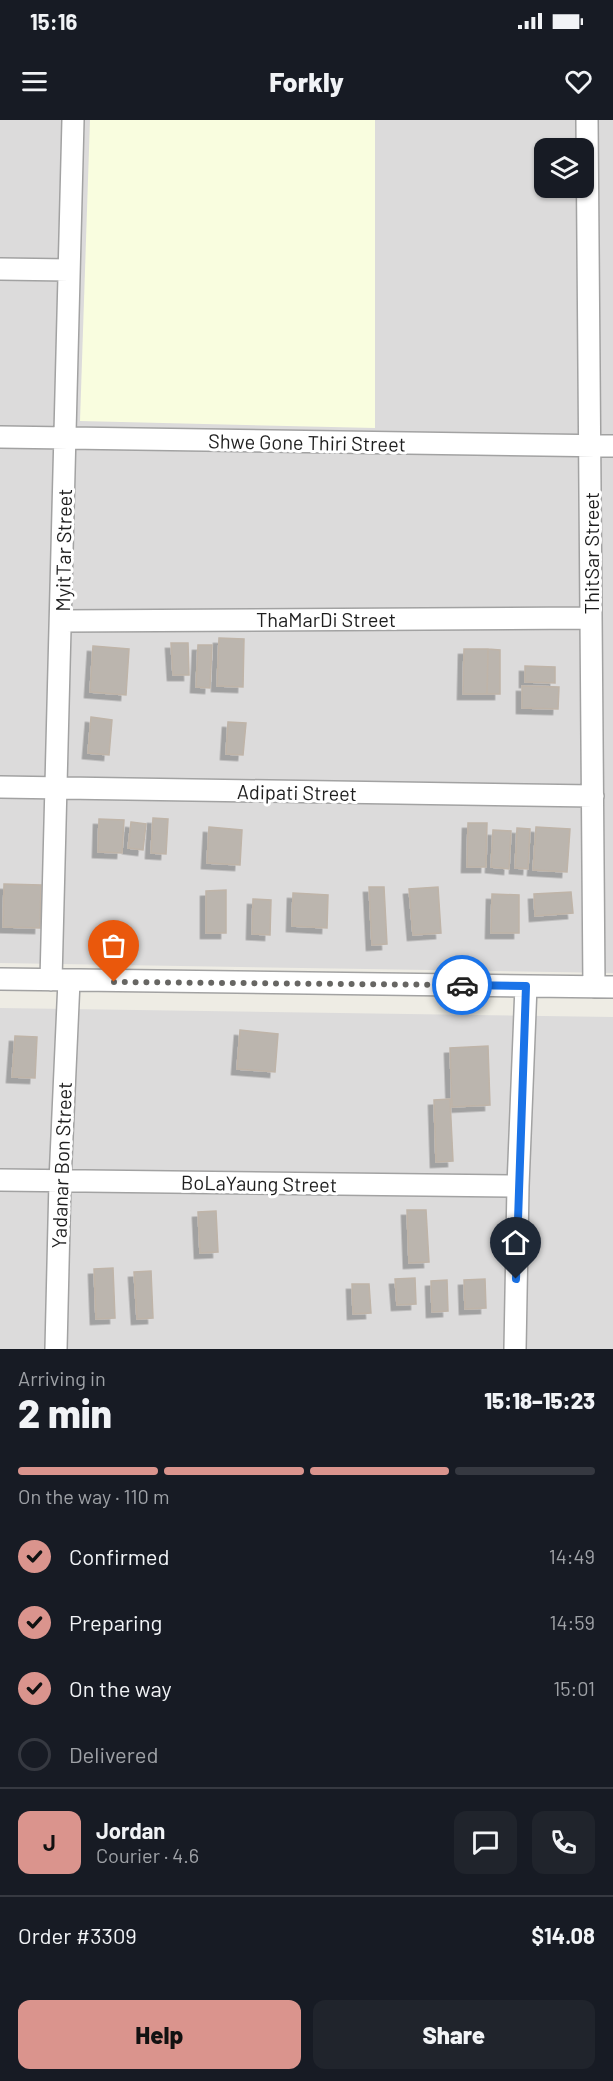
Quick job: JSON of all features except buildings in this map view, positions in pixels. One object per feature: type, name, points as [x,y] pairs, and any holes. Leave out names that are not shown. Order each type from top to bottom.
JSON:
[{"type":"street","name":"MyitTar Street","points":[[60,981],[56,788],[73,120]]},
{"type":"street","name":"ThitSar Street","points":[[587,120],[593,796],[604,987]]},
{"type":"street","points":[[0,269],[69,270]]},
{"type":"street","name":"Shwe Gone Thiri Street","points":[[0,437],[613,446]]},
{"type":"street","name":"ThaMarDi Street","points":[[61,621],[591,618]]},
{"type":"street","name":"Adipati Street","points":[[0,787],[593,796]]},
{"type":"street","points":[[0,979],[604,987]]},
{"type":"street","name":"Yadanar Bon Street","points":[[57,1349],[60,981]]},
{"type":"street","points":[[515,1349],[518,1186],[526,986]]},
{"type":"street","name":"BoLaYaung Street","points":[[0,1180],[518,1186]]},
{"type":"shaded area","points":[[0,120],[613,120],[613,973],[0,963]]},
{"type":"shaded area","points":[[90,120],[375,120],[375,428],[80,421]]},
{"type":"shaded area","points":[[0,1008],[613,1017],[613,1349],[0,1349]]},
{"type":"way so far","points":[[114,982],[462,985]]},
{"type":"route","points":[[462,985],[526,986],[516,1279]]}]
